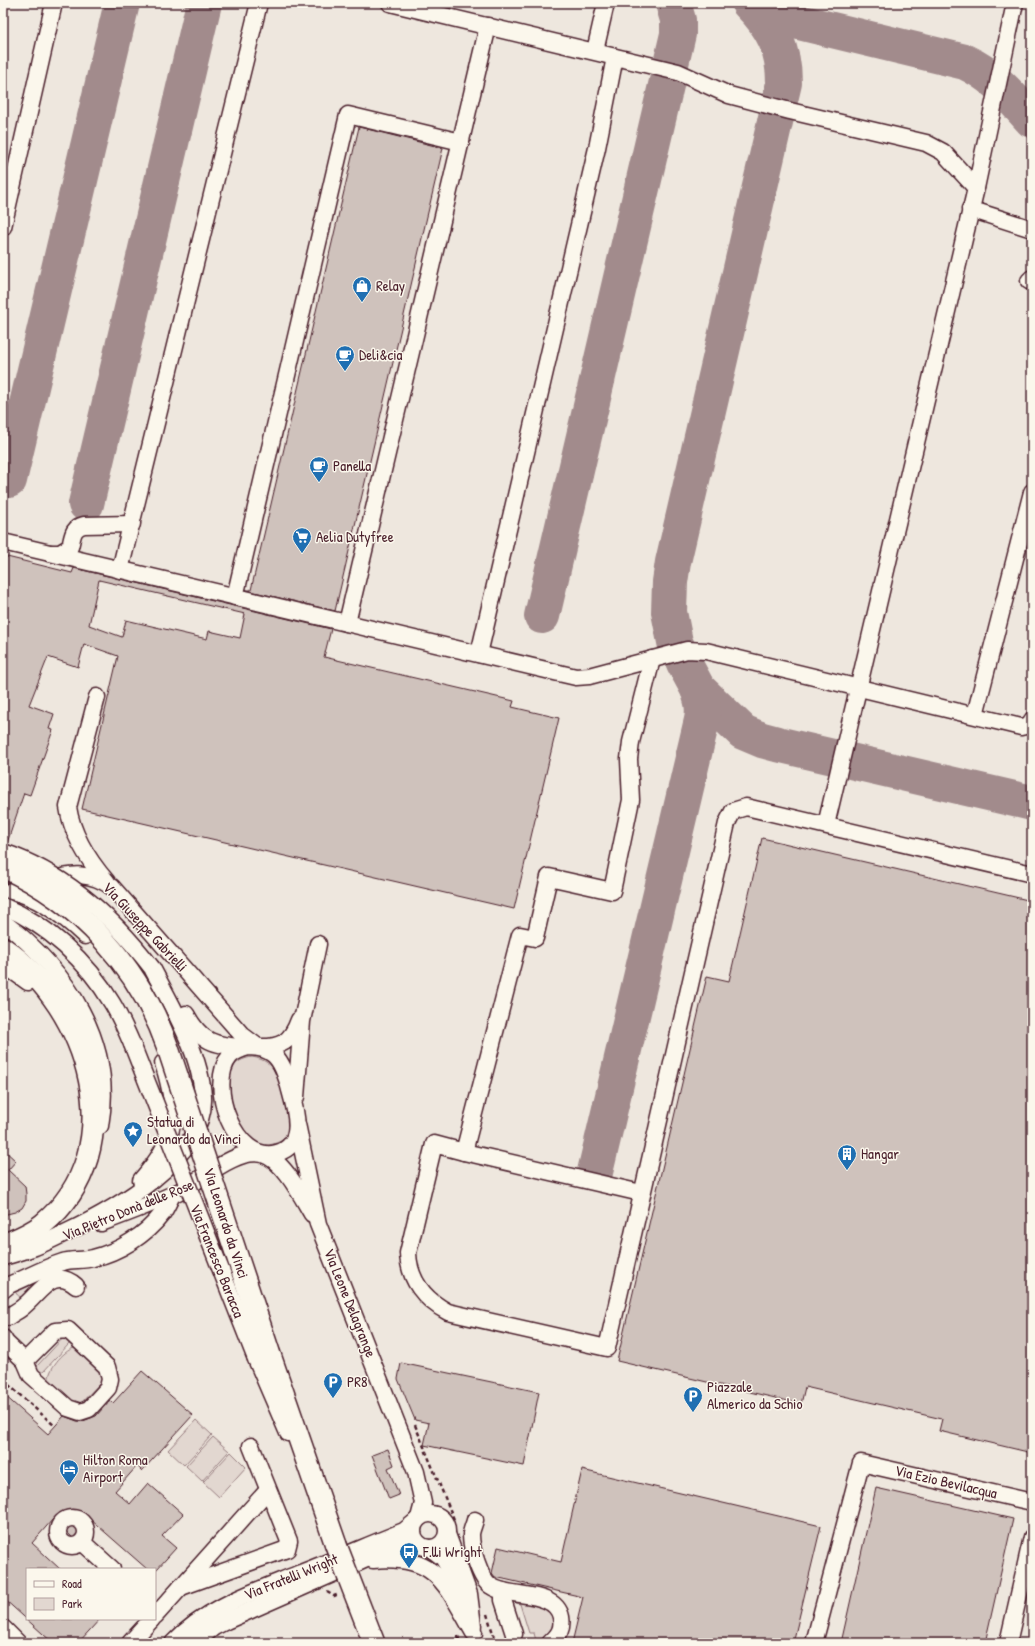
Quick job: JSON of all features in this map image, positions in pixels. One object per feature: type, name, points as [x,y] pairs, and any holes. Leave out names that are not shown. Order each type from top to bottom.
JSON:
[{"type":"main road","name":"Via Leonardo da Vinci","points":[[3,867],[49,892],[79,915],[94,930],[134,978],[158,1021],[336,1545],[374,1643]]},
{"type":"main road","points":[[3,948],[27,967],[47,989],[65,1018],[84,1059],[92,1094],[93,1110],[93,1128],[90,1149],[84,1169],[77,1184],[60,1207],[42,1225],[30,1241],[3,1245]]},
{"type":"street","points":[[3,227],[54,3]]},
{"type":"street","points":[[120,570],[259,3]]},
{"type":"street","points":[[390,3],[678,72],[729,95],[926,144],[943,152],[976,188]]},
{"type":"street","points":[[595,51],[606,3]]},
{"type":"street","points":[[826,825],[976,188],[1015,3]]},
{"type":"street","points":[[347,623],[488,26]]},
{"type":"street","points":[[479,654],[596,148],[615,57]]},
{"type":"street","points":[[235,597],[348,114],[460,142]]},
{"type":"street","points":[[970,209],[1032,229]]},
{"type":"street","points":[[975,715],[1032,492]]},
{"type":"street","points":[[50,554],[60,553],[70,547],[74,530],[78,527],[84,525],[132,524]]},
{"type":"street","points":[[3,542],[576,677],[589,676],[687,650],[706,651],[1021,726],[1030,725],[1032,720]]},
{"type":"street","points":[[464,1152],[520,935],[536,938],[549,877],[612,891],[631,800],[629,758],[631,742],[652,659]]},
{"type":"street","points":[[97,697],[68,807],[69,816],[82,847],[97,871],[112,887]]},
{"type":"street","points":[[641,1193],[434,1144],[408,1253],[409,1265],[417,1284],[429,1299],[448,1312],[606,1348],[727,823],[733,812],[746,807],[1032,874]]},
{"type":"street","points":[[3,852],[40,867],[84,895],[116,926],[152,968],[172,988],[184,1018],[203,1092],[203,1104],[198,1125],[188,1144],[170,1164],[149,1182],[110,1209],[30,1241]]},
{"type":"street","name":"Via Giuseppe Gabrielli","points":[[7,890],[29,889],[51,880],[72,876],[93,876],[102,880],[112,887],[253,1047]]},
{"type":"street","points":[[7,890],[27,895],[72,923],[91,940],[120,976],[145,1017],[158,1046],[167,1076],[173,1104],[174,1118],[166,1145],[159,1157],[143,1178],[110,1209]]},
{"type":"street","name":"Via Francesco Baracca","points":[[3,906],[26,917],[46,930],[64,945],[85,966],[112,1002],[132,1044],[256,1359],[336,1545]]},
{"type":"street","points":[[3,922],[27,941],[61,977],[75,999],[91,1034],[100,1069],[103,1100],[99,1131],[84,1169]]},
{"type":"street","points":[[295,1106],[302,1021],[318,944]]},
{"type":"street","points":[[3,964],[25,979],[54,1011],[68,1030],[84,1059]]},
{"type":"street","points":[[184,1018],[210,1042],[222,1046],[275,1046],[290,1038],[295,1031],[309,987]]},
{"type":"street","points":[[253,1047],[274,1055],[280,1063],[287,1079],[295,1106],[297,1124],[294,1139],[286,1149],[270,1154],[262,1154],[254,1151],[239,1138],[231,1124],[223,1096],[222,1074],[228,1058],[239,1050],[253,1047]]},
{"type":"street","name":"Via Leone Delagrange","points":[[297,1124],[318,1224],[416,1472],[423,1503],[417,1520]]},
{"type":"street","name":"Via Pietro Donà delle Rose","points":[[3,1258],[30,1241],[115,1218],[172,1195],[197,1182],[228,1161],[243,1156],[262,1154]]},
{"type":"street","name":"Via Leone Delagrange","points":[[262,1154],[274,1160],[288,1175],[318,1224]]},
{"type":"street","points":[[3,1290],[9,1285],[64,1262],[82,1261],[104,1256],[122,1247],[151,1225],[162,1213],[172,1195]]},
{"type":"street","points":[[6,1321],[24,1307],[44,1285],[54,1280],[62,1279],[72,1282],[76,1286]]},
{"type":"street","points":[[3,1300],[7,1306],[6,1321]]},
{"type":"street","points":[[3,1338],[25,1362],[31,1375],[68,1408],[80,1412],[89,1409],[108,1388],[110,1379],[106,1367],[68,1330],[55,1331],[25,1362]]},
{"type":"street","points":[[181,1587],[287,1549],[289,1541],[251,1446]]},
{"type":"street","name":"Via Ezio Bevilacqua","points":[[814,1643],[861,1463],[1032,1502]]},
{"type":"street","name":"Via Leone Delagrange","points":[[416,1472],[432,1499],[440,1517]]},
{"type":"street","points":[[156,1612],[181,1587],[268,1490]]},
{"type":"street","points":[[429,1514],[440,1517],[446,1524],[447,1534],[469,1594],[476,1638],[452,1573],[443,1558],[425,1546],[413,1534],[417,1520],[429,1514]]},
{"type":"street","name":"Via Fratelli Wright","points":[[194,1643],[214,1627],[276,1591],[404,1531],[417,1520]]},
{"type":"street","points":[[475,1520],[471,1533],[472,1545],[478,1566],[485,1580],[490,1586],[503,1591],[542,1598],[551,1602],[560,1611],[562,1624],[559,1634],[550,1643]]},
{"type":"street","points":[[425,1546],[441,1544],[447,1534]]},
{"type":"street","points":[[1008,1643],[1032,1537]]},
{"type":"street","points":[[82,1542],[111,1568]]},
{"type":"street","name":"Via Fratelli Wright","points":[[173,1643],[184,1632],[206,1615],[225,1605],[276,1591],[363,1561],[396,1546],[425,1546]]},
{"type":"street","name":"Via Fratelli Wright","points":[[363,1561],[387,1559],[405,1560],[423,1565],[444,1582],[476,1638]]},
{"type":"street","points":[[503,1591],[503,1600],[514,1634]]},
{"type":"street","points":[[130,1643],[149,1620]]},
{"type":"street","points":[[3,1628],[18,1643]]},
{"type":"path","points":[[3,1380],[55,1426]]},
{"type":"path","points":[[458,1635],[460,1643]]},
{"type":"shaded area","points":[[3,3],[1032,3],[1032,1643],[3,1643]]},
{"type":"green space","points":[[252,1057],[265,1061],[274,1070],[291,1118],[290,1131],[283,1140],[260,1146],[251,1139],[243,1129],[235,1111],[230,1091],[231,1072],[235,1065],[238,1062]]},
{"type":"green space","points":[[39,1280],[23,1297],[17,1294],[15,1290]]},
{"type":"green space","points":[[64,1337],[70,1342],[69,1344],[43,1372],[38,1373],[36,1367]]},
{"type":"green space","points":[[74,1348],[81,1349],[102,1368],[103,1377],[101,1382],[80,1404],[73,1404],[49,1382],[49,1377],[53,1367],[65,1353]]},
{"type":"green space","points":[[196,1420],[212,1435],[184,1465],[168,1450]]},
{"type":"green space","points":[[213,1437],[229,1451],[202,1481],[186,1466]]},
{"type":"green space","points":[[231,1452],[246,1467],[219,1497],[203,1482]]},
{"type":"green space","points":[[517,1600],[537,1604],[545,1607],[552,1613],[554,1627],[547,1636],[536,1641],[534,1633],[529,1633],[520,1604],[516,1603]]},
{"type":"building","points":[[359,127],[443,148],[335,611],[246,590],[251,590]]},
{"type":"building","points":[[3,556],[72,573],[74,568],[331,629],[324,657],[514,701],[512,707],[559,718],[514,909],[82,809],[118,656],[84,644],[78,667],[48,657],[29,705],[54,714],[49,729],[53,730],[30,795],[24,793],[7,843],[3,843]],"holes":[[[99,580],[245,614],[240,638],[209,631],[207,639],[126,620],[122,637],[89,625]]]},
{"type":"building","name":"Hangar","points":[[762,838],[1032,901],[1032,1453],[939,1431],[942,1419],[805,1387],[801,1404],[617,1361],[707,976],[729,981]]},
{"type":"building","points":[[3,1149],[16,1161],[8,1170],[25,1186],[26,1201],[22,1208],[15,1212],[3,1215]]},
{"type":"building","points":[[401,1363],[539,1392],[524,1466],[424,1445],[429,1423],[415,1420],[398,1379]]},
{"type":"building","points":[[142,1371],[193,1415],[142,1471],[137,1466],[115,1491],[130,1504],[148,1483],[183,1514],[162,1536],[176,1548],[157,1569],[146,1568],[90,1519],[73,1538],[53,1519],[32,1543],[59,1568],[26,1568],[26,1619],[3,1598],[3,1394],[48,1434],[64,1416],[77,1421],[83,1421],[96,1416],[110,1400],[113,1403]]},
{"type":"building","points":[[388,1449],[394,1465],[388,1468],[399,1495],[389,1499],[372,1455]]},
{"type":"building","points":[[582,1470],[821,1526],[793,1643],[572,1643],[583,1597],[495,1577],[492,1573],[498,1547],[561,1562]]},
{"type":"building","points":[[876,1488],[1013,1519],[985,1643],[841,1643]]},
{"type":"building","points":[[27,1620],[99,1620],[78,1643],[53,1643]]},
{"type":"taxiway","points":[[9,480],[122,3]]},
{"type":"taxiway","points":[[86,504],[204,3]]},
{"type":"taxiway","points":[[542,616],[678,34],[678,20],[673,3]]},
{"type":"taxiway","points":[[749,3],[765,21],[776,39],[782,60],[784,83],[673,562],[670,582],[669,612],[675,642],[698,689],[743,732],[762,740],[777,744],[1032,803]]},
{"type":"taxiway","points":[[753,3],[799,22],[965,62],[994,80],[1032,120]]},
{"type":"taxiway","points":[[595,1172],[702,720],[702,704],[698,689]]},
{"type":"place","name":"Relay","points":[[362,303]]},
{"type":"place","name":"Deli&cia","points":[[345,372]]},
{"type":"place","name":"Panella","points":[[319,483]]},
{"type":"place","name":"Aelia Dutyfree","points":[[302,554]]},
{"type":"place","name":"Statua di Leonardo da Vinci","points":[[133,1148]]},
{"type":"place","name":"Hangar","points":[[847,1171]]},
{"type":"place","name":"PR8","points":[[333,1399]]},
{"type":"place","name":"Piazzale Almerico da Schio","points":[[693,1413]]},
{"type":"place","name":"Hilton Roma Airport","points":[[69,1486]]},
{"type":"place","name":"F.lli Wright","points":[[409,1569]]}]
